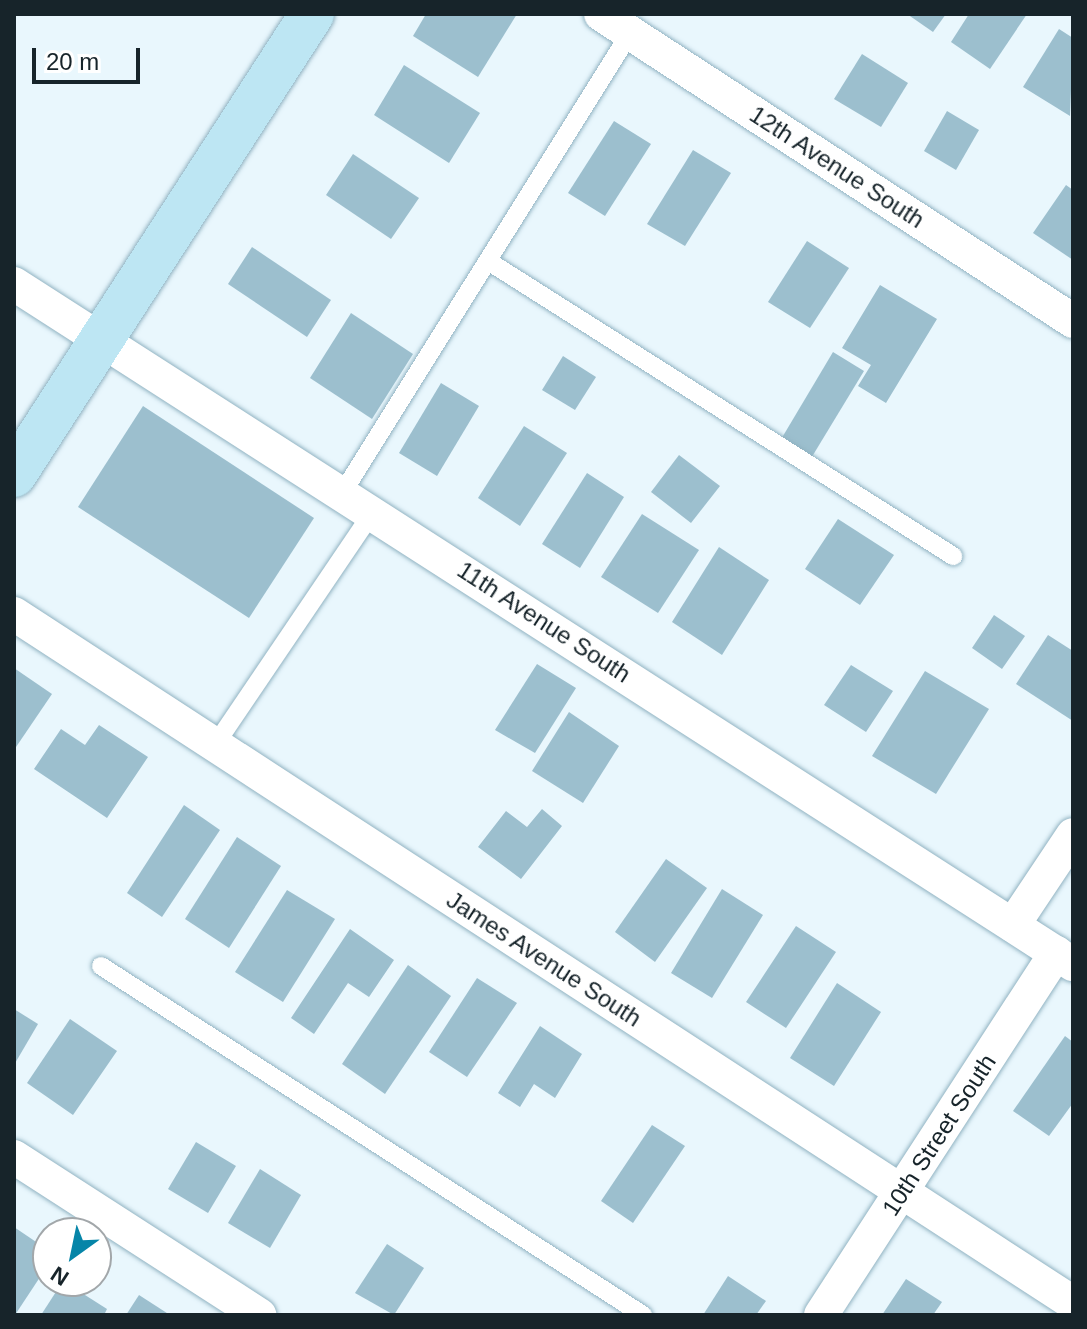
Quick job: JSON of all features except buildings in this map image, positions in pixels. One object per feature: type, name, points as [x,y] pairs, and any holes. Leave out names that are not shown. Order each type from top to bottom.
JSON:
[{"type":"main road","points":[[14,475],[312,14]]},
{"type":"street","name":"12th Avenue South","points":[[601,14],[1073,321]]},
{"type":"street","name":"11th Avenue South","points":[[14,284],[104,337],[1064,958]]},
{"type":"street","name":"James Avenue South","points":[[14,614],[1073,1303]]},
{"type":"street","points":[[1013,925],[1073,835]]},
{"type":"street","name":"10th Street South","points":[[821,1315],[1064,958]]},
{"type":"street","points":[[14,1157],[259,1315]]},
{"type":"lane","points":[[343,492],[630,33]]},
{"type":"lane","points":[[488,261],[953,556]]},
{"type":"lane","points":[[215,745],[373,512]]},
{"type":"lane","points":[[101,966],[643,1315]]}]
